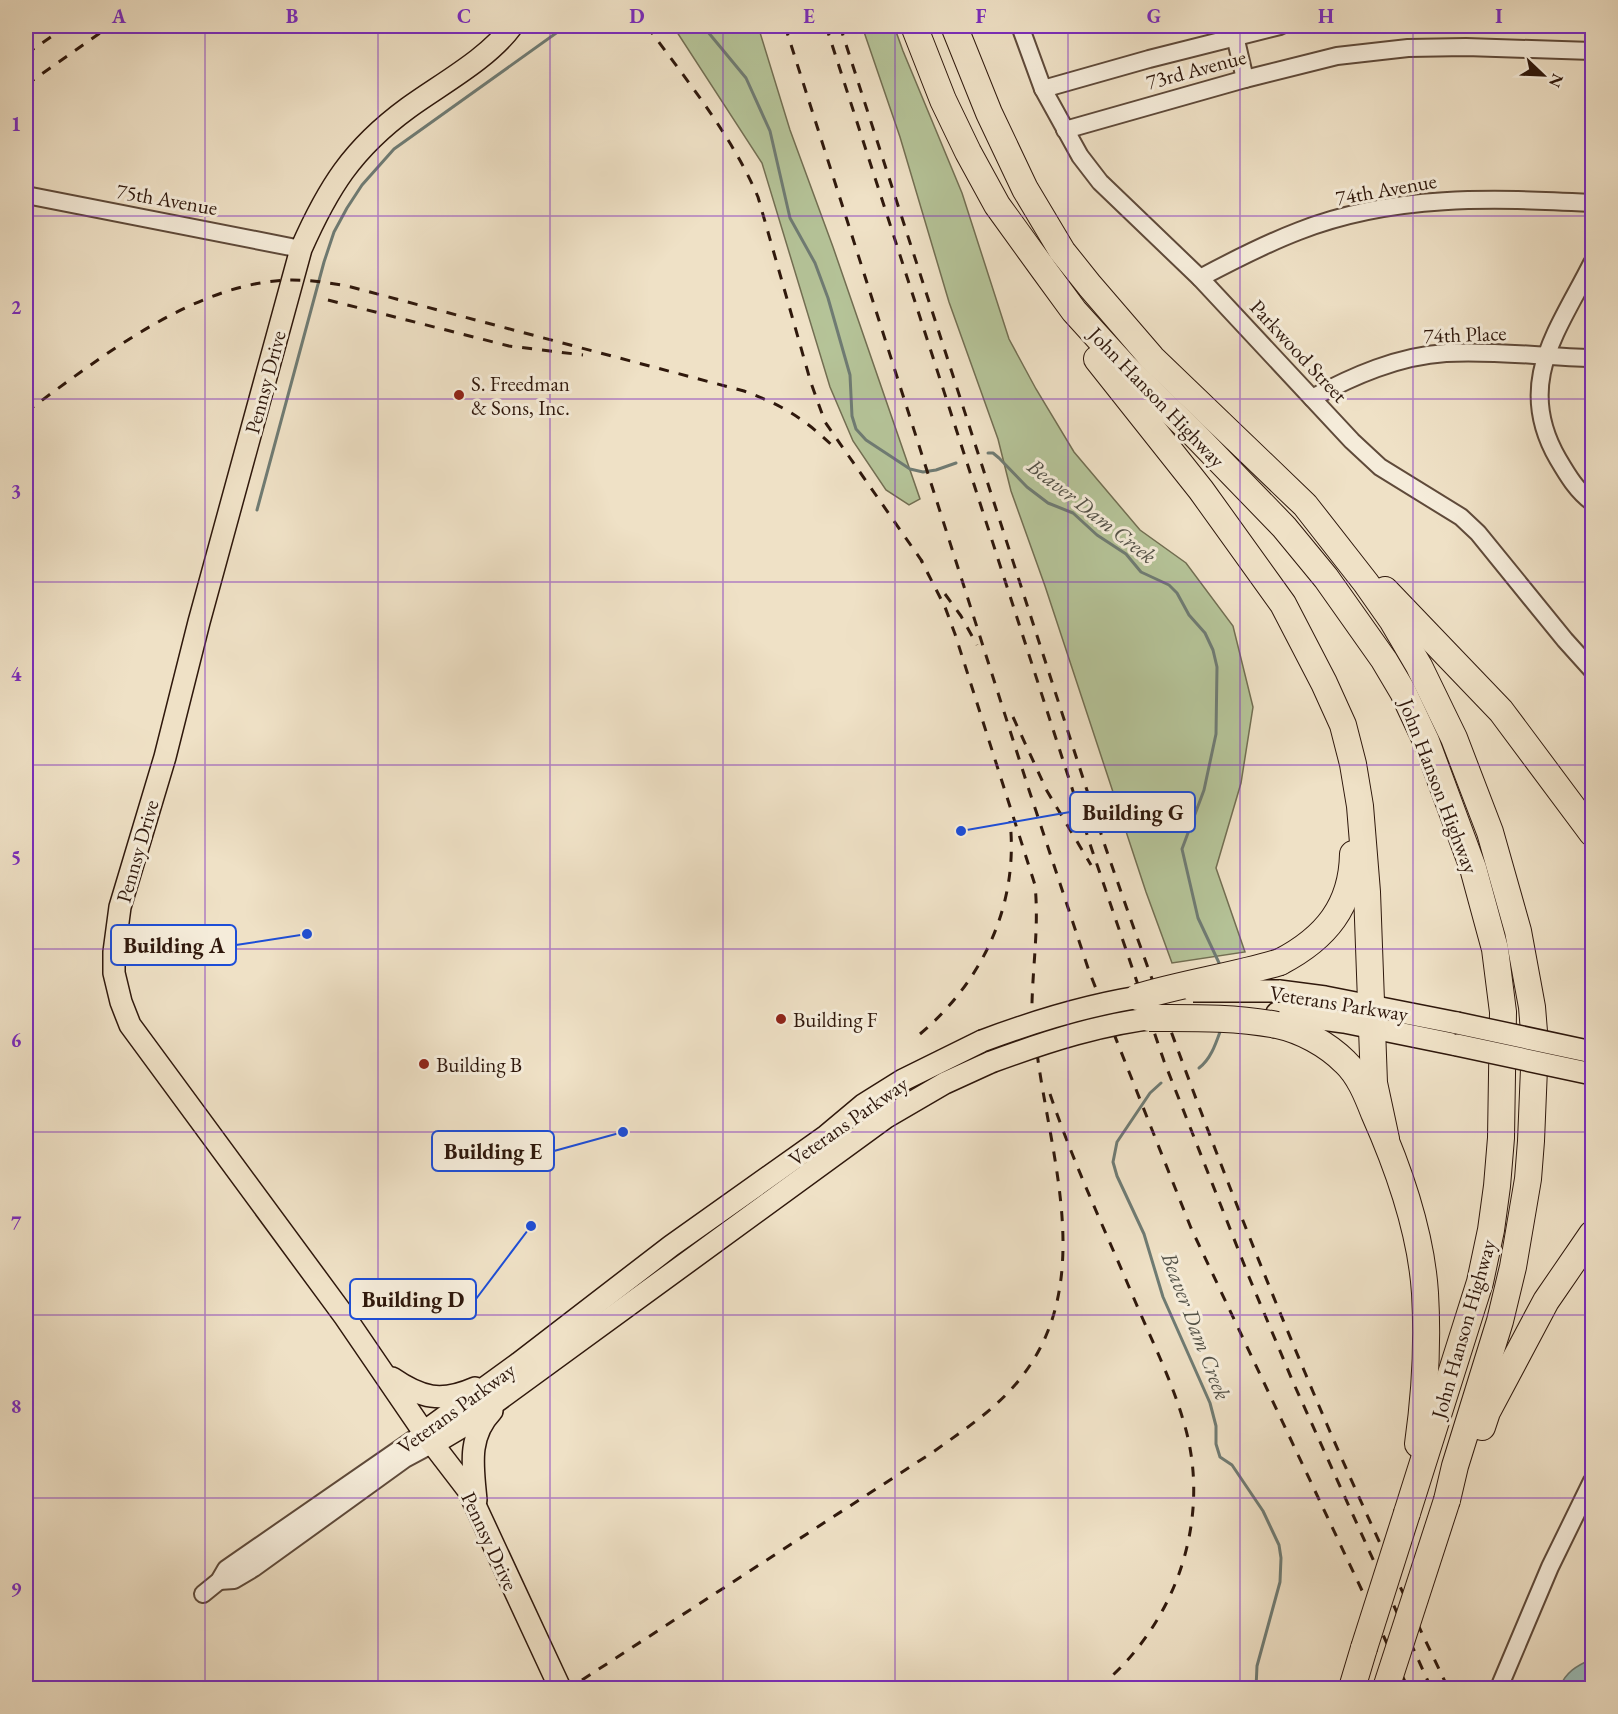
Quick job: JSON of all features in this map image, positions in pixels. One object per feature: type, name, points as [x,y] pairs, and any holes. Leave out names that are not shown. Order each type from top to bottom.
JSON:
[{"type":"highway","name":"John Hanson Highway","points":[[914,26],[943,100],[968,152],[997,205],[1020,238],[1074,311],[1124,366],[1284,527],[1355,617],[1403,692],[1426,741],[1473,868],[1495,949],[1503,1012],[1500,1138],[1491,1230],[1480,1282],[1352,1689]]},
{"type":"highway","name":"John Hanson Highway","points":[[954,26],[989,113],[1025,189],[1062,250],[1152,358],[1305,505],[1392,620],[1419,666],[1454,738],[1487,822],[1506,882],[1524,958],[1535,1044],[1528,1179],[1520,1230],[1500,1321],[1386,1689]]},
{"type":"highway","points":[[1020,238],[1062,310],[1079,334],[1202,490],[1283,604],[1343,725],[1360,806],[1367,892],[1374,1083],[1386,1139]]},
{"type":"highway","points":[[1305,505],[1501,711],[1593,833]]},
{"type":"highway","points":[[1144,1008],[1177,985],[1281,962],[1310,943],[1339,912],[1348,893],[1354,814],[1347,763],[1324,683]]},
{"type":"highway","points":[[1144,1008],[1248,1020],[1277,1019],[1311,1038],[1345,1062],[1364,1090],[1386,1139],[1411,1213],[1425,1291],[1425,1377],[1407,1513]]},
{"type":"highway","points":[[1446,1500],[1465,1473],[1487,1412],[1532,1326],[1575,1259],[1593,1236]]},
{"type":"main road","name":"Pennsy Drive","points":[[512,26],[488,51],[406,109],[362,148],[329,191],[301,249],[199,622],[165,757],[120,907],[114,952],[114,973],[121,1002],[130,1025],[345,1317],[428,1438],[468,1490],[476,1503],[560,1689]]},
{"type":"main road","name":"Veterans Parkway","points":[[428,1438],[460,1428],[885,1118],[945,1083],[991,1062],[1144,1008],[1216,990],[1279,991],[1324,997],[1372,1017],[1457,1045],[1592,1075]]},
{"type":"main road","name":"Veterans Parkway","points":[[428,1438],[519,1363],[671,1246],[785,1166],[863,1105],[903,1080],[982,1041],[1034,1022],[1073,1011],[1144,1008]]},
{"type":"main road","name":"Veterans Parkway","points":[[1277,1019],[1372,1017],[1457,1023],[1593,1052]]},
{"type":"main road","points":[[384,1373],[420,1395],[442,1397],[472,1390],[519,1363]]},
{"type":"main road","points":[[476,1503],[473,1448],[477,1432],[483,1420],[505,1395]]},
{"type":"street","name":"73rd Avenue","points":[[1043,88],[1280,26]]},
{"type":"street","name":"Parkwood Street","points":[[1023,27],[1043,88],[1080,156],[1100,182],[1200,278],[1352,441],[1380,467],[1461,517],[1478,533],[1565,640],[1593,670]]},
{"type":"street","points":[[1235,36],[1245,79]]},
{"type":"street","name":"73rd Avenue","points":[[1065,130],[1245,79],[1337,56],[1408,48],[1466,47],[1593,51]]},
{"type":"street","name":"75th Avenue","points":[[26,195],[301,249]]},
{"type":"street","name":"74th Avenue","points":[[1200,278],[1250,252],[1301,230],[1368,211],[1427,201],[1478,199],[1593,203]]},
{"type":"street","points":[[1593,263],[1545,357],[1539,383],[1539,405],[1554,452],[1578,490],[1593,502]]},
{"type":"street","name":"74th Place","points":[[1312,398],[1340,383],[1378,368],[1444,353],[1593,358]]},
{"type":"street","name":"Veterans Parkway","points":[[203,1594],[219,1581],[234,1580],[254,1568],[405,1460],[428,1438]]},
{"type":"street","points":[[1501,1683],[1546,1576],[1593,1481]]},
{"type":"green space","points":[[673,26],[758,26],[790,130],[920,499],[909,505],[886,490],[853,441],[830,387],[762,163]]},
{"type":"green space","points":[[862,26],[894,26],[962,193],[1009,339],[1074,452],[1140,530],[1186,563],[1233,626],[1253,707],[1241,783],[1216,868],[1245,952],[1172,963],[1011,491],[998,439],[949,302],[900,137]]},
{"type":"water","points":[[1592,1659],[1592,1688],[1559,1688],[1572,1670]]},
{"type":"waterway","points":[[257,510],[324,262],[334,232],[347,208],[362,185],[394,149],[566,26]]},
{"type":"waterway","name":"Beaver Dam Creek","points":[[703,26],[746,78],[770,131],[790,218],[815,263],[828,298],[850,375],[852,416],[856,429],[866,440],[910,469],[923,472],[956,463]]},
{"type":"waterway","name":"Beaver Dam Creek","points":[[988,453],[993,453],[1027,487],[1048,503],[1073,513],[1097,535],[1126,554],[1141,572],[1169,585],[1177,593],[1189,615],[1205,633],[1213,650],[1217,667],[1216,734],[1204,790],[1182,849],[1198,918],[1220,965]]},
{"type":"waterway","name":"Beaver Dam Creek","points":[[1199,1068],[1210,1055],[1221,1029]]},
{"type":"waterway","name":"Beaver Dam Creek","points":[[1161,1083],[1150,1093],[1117,1142],[1113,1162],[1117,1176],[1144,1234],[1163,1297],[1210,1403],[1220,1457],[1232,1465],[1263,1511],[1279,1545],[1280,1582],[1257,1666],[1256,1688]]},
{"type":"railway","points":[[26,54],[67,26]]},
{"type":"railway","points":[[26,85],[110,26]]},
{"type":"railway","points":[[647,26],[722,130],[758,197],[811,383],[825,422],[926,567]]},
{"type":"railway","points":[[785,26],[1089,971],[1191,1228],[1408,1688]]},
{"type":"railway","points":[[826,26],[1091,847],[1164,1061],[1293,1382],[1431,1688]]},
{"type":"railway","points":[[840,26],[1104,843],[1151,977],[1226,1177],[1323,1415],[1375,1533],[1448,1688]]},
{"type":"railway","points":[[26,412],[117,347],[185,308],[220,293],[256,284],[299,280],[351,287],[744,391],[794,415],[837,450]]},
{"type":"railway","points":[[328,300],[509,346],[583,355]]},
{"type":"railway","points":[[582,1680],[933,1452],[979,1418],[1001,1400],[1020,1379],[1043,1342],[1057,1303],[1062,1262],[1062,1220],[1058,1178],[1032,1016],[1035,885],[955,634],[945,607],[921,560]]},
{"type":"railway","points":[[945,594],[961,616],[977,645]]},
{"type":"railway","points":[[1013,717],[1047,791],[1091,865]]},
{"type":"railway","points":[[920,1034],[962,990],[979,965],[992,939],[1009,882],[1010,821]]},
{"type":"railway","points":[[1050,1094],[1080,1173],[1174,1392],[1192,1460],[1194,1497],[1190,1533],[1181,1569],[1167,1602],[1148,1634],[1125,1663],[1098,1688]]},
{"type":"place","name":"S. Freedman & Sons, Inc.","points":[[459,395]]},
{"type":"place","name":"Building G","points":[[961,831]]},
{"type":"place","name":"Building A","points":[[307,934]]},
{"type":"place","name":"Building F","points":[[781,1019]]},
{"type":"place","name":"Building B","points":[[424,1064]]},
{"type":"place","name":"Building E","points":[[623,1132]]},
{"type":"place","name":"Building D","points":[[531,1226]]}]
